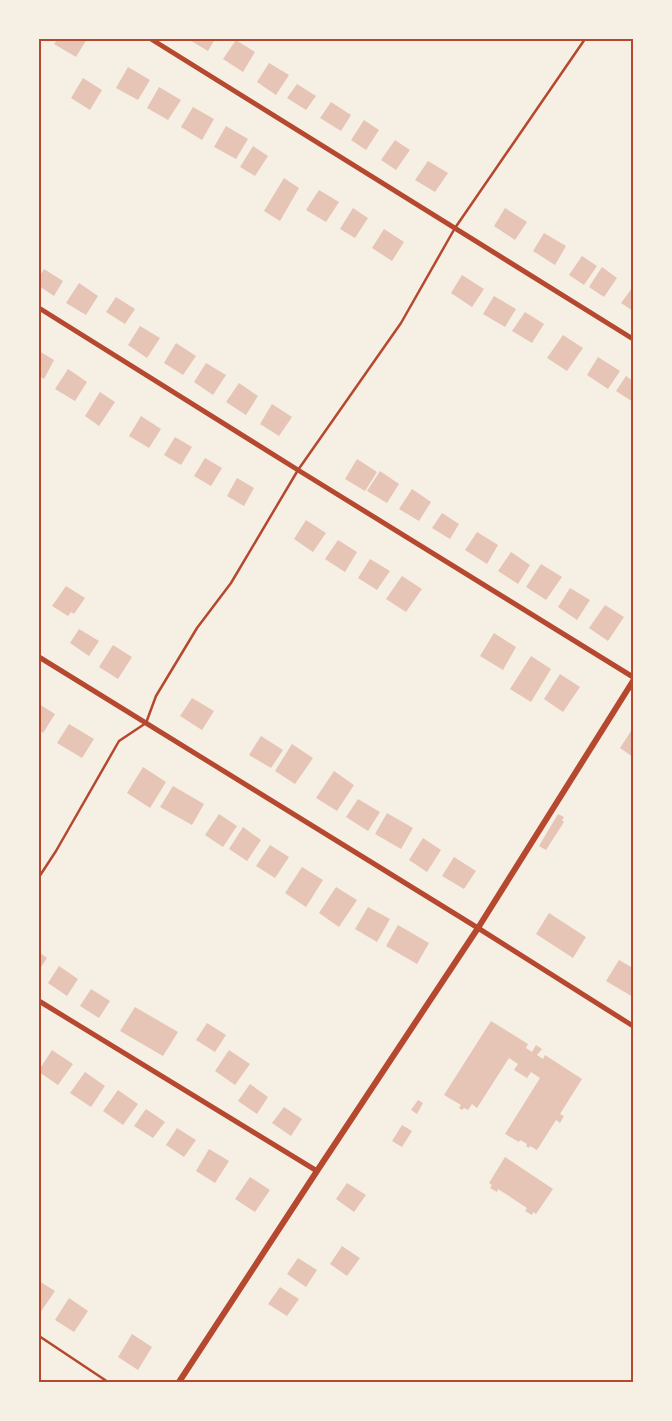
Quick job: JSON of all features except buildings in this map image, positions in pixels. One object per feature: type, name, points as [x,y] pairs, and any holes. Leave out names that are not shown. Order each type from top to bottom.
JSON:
[{"type":"street","points":[[151,39],[633,339]]},
{"type":"street","points":[[39,308],[633,676]]},
{"type":"street","points":[[39,657],[633,1026]]},
{"type":"street","points":[[179,1382],[478,928],[633,681]]},
{"type":"street","points":[[39,1000],[317,1171]]},
{"type":"lane","points":[[39,877],[119,741],[146,723],[156,696],[197,628],[231,583],[298,470],[401,323],[454,228],[585,39]]},
{"type":"lane","points":[[39,1336],[108,1382]]}]
